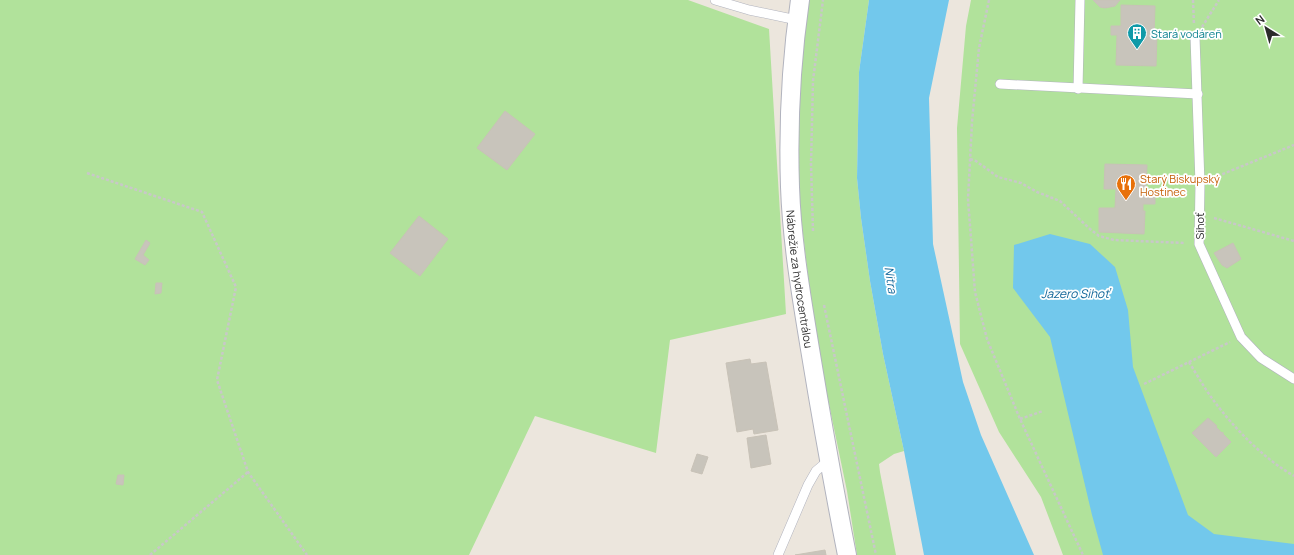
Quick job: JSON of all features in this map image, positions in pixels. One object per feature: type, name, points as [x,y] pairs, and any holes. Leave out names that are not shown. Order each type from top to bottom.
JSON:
[{"type":"street","name":"Nábrežie za hydrocentrálou","points":[[800,0],[797,20],[789,124],[790,188],[794,240],[799,285],[847,555]]},
{"type":"lane","points":[[715,0],[749,10],[797,20]]},
{"type":"lane","points":[[1078,89],[1080,0]]},
{"type":"lane","name":"Sihoť","points":[[1195,37],[1200,184],[1199,244],[1241,337],[1261,358],[1294,379]]},
{"type":"lane","points":[[1000,84],[1198,94]]},
{"type":"lane","points":[[778,555],[808,485],[816,471],[829,460]]},
{"type":"path","points":[[814,234],[811,164],[813,81],[823,0]]},
{"type":"path","points":[[989,0],[979,48],[972,122],[968,199],[975,292],[987,339],[1020,419],[1083,555]]},
{"type":"path","points":[[1193,0],[1195,37]]},
{"type":"path","points":[[1195,37],[1219,0]]},
{"type":"path","points":[[1200,184],[1294,145]]},
{"type":"path","points":[[970,159],[976,161],[998,177],[1021,183],[1037,192],[1060,201],[1090,229],[1106,239],[1199,244]]},
{"type":"path","points":[[87,173],[202,212],[236,287],[217,380],[248,472],[307,555]]},
{"type":"path","points":[[1199,214],[1294,241]]},
{"type":"path","points":[[822,300],[876,555]]},
{"type":"path","points":[[1144,384],[1241,337]]},
{"type":"path","points":[[1190,362],[1213,400],[1244,437],[1284,470],[1294,476]]},
{"type":"path","points":[[1020,419],[1044,411]]},
{"type":"path","points":[[150,555],[248,472]]},
{"type":"green space","points":[[0,0],[688,0],[769,29],[786,314],[670,340],[656,453],[535,416],[469,555],[0,555]]},
{"type":"green space","points":[[808,0],[869,0],[859,72],[857,178],[870,281],[883,354],[904,451],[894,454],[879,464],[896,555],[857,555],[847,491],[815,337],[800,208],[797,159],[799,93]]},
{"type":"green space","points":[[971,0],[1294,0],[1294,555],[1063,555],[1041,497],[999,432],[960,344],[957,128],[966,26]]},
{"type":"water","name":"Nitra","points":[[869,0],[949,0],[929,98],[933,244],[963,382],[981,435],[1034,555],[924,555],[883,354],[870,281],[857,178],[859,72]]},
{"type":"water","name":"Jazero Sihoť","points":[[1050,234],[1090,244],[1115,267],[1128,310],[1133,367],[1188,515],[1214,534],[1294,544],[1294,555],[1103,555],[1092,515],[1050,337],[1013,288],[1014,245]]},
{"type":"building","points":[[1093,0],[1120,0],[1115,6],[1105,8],[1100,7]]},
{"type":"building","name":"Stará vodáreň","points":[[1121,5],[1155,6],[1154,35],[1157,35],[1156,66],[1116,65],[1117,35],[1111,35],[1111,26],[1121,26]]},
{"type":"building","points":[[505,111],[535,134],[507,170],[477,148]]},
{"type":"building","points":[[1105,164],[1147,165],[1146,188],[1143,188],[1143,195],[1155,196],[1155,204],[1143,204],[1143,211],[1145,211],[1144,234],[1099,232],[1099,208],[1115,208],[1116,189],[1104,189]]},
{"type":"building","points":[[419,216],[448,239],[420,276],[390,253]]},
{"type":"building","points":[[146,240],[150,243],[143,255],[149,260],[145,265],[135,259]]},
{"type":"building","points":[[1233,243],[1241,259],[1227,268],[1222,265],[1214,253]]},
{"type":"building","points":[[156,283],[162,283],[161,293],[155,294]]},
{"type":"building","points":[[750,359],[751,364],[766,362],[778,430],[754,434],[753,429],[737,432],[726,363]]},
{"type":"building","points":[[1208,418],[1231,442],[1216,457],[1192,433]]},
{"type":"building","points":[[766,435],[771,464],[751,468],[747,438]]},
{"type":"building","points":[[697,454],[708,457],[702,474],[691,471]]},
{"type":"building","points":[[118,475],[124,475],[123,485],[116,484]]},
{"type":"building","points":[[825,550],[826,555],[795,555]]},
{"type":"place","name":"Stará vodáreň","points":[[1137,50]]},
{"type":"place","name":"Starý Biskupský Hostinec","points":[[1126,201]]}]
